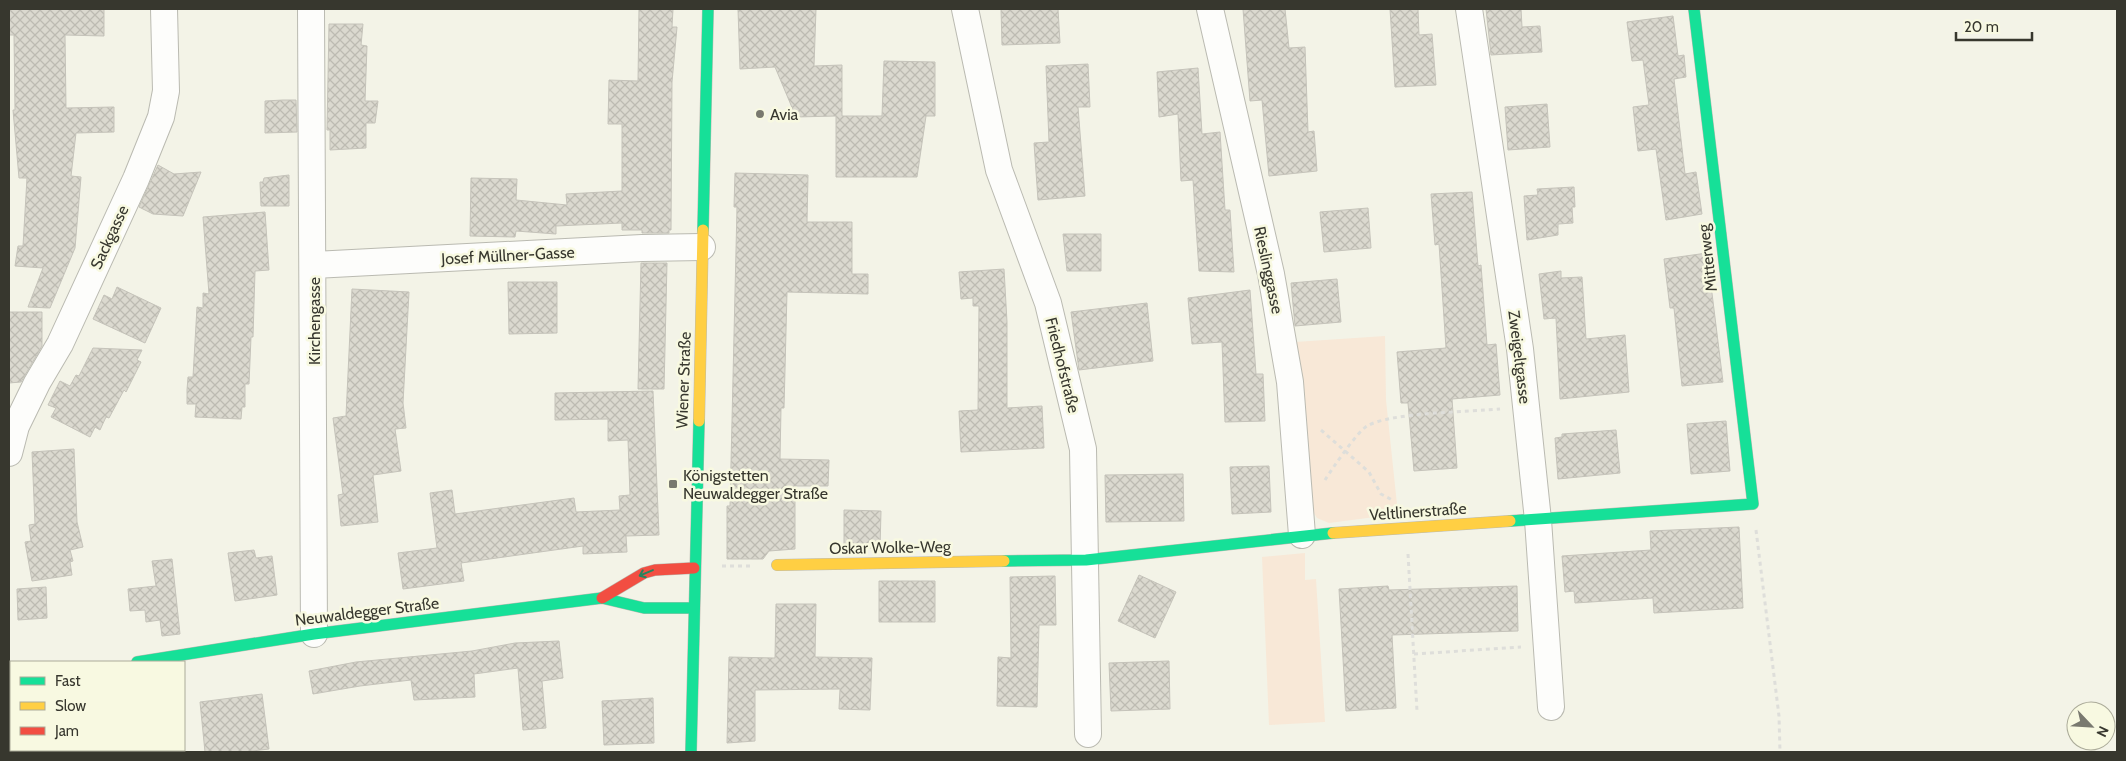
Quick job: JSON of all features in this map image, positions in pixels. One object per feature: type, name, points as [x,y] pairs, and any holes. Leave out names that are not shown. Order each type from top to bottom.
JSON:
[{"type":"street","name":"Sackgasse","points":[[9,453],[16,426],[37,383],[60,344],[136,179],[161,117],[166,91],[164,9]]},
{"type":"street","name":"Kirchengasse","points":[[311,9],[314,265],[314,634]]},
{"type":"street","name":"Wiener Straße","points":[[691,752],[708,9]]},
{"type":"street","name":"Friedhofstraße","points":[[965,9],[999,170],[1048,303],[1083,448],[1088,734]]},
{"type":"street","name":"Rieslinggasse","points":[[1210,9],[1271,274],[1288,372],[1302,535]]},
{"type":"street","name":"Zweigeltgasse","points":[[1469,9],[1518,339],[1526,407],[1538,520],[1551,707]]},
{"type":"street","name":"Mitterweg","points":[[1694,9],[1753,504]]},
{"type":"street","name":"Josef Müllner-Gasse","points":[[314,265],[642,248],[702,247]]},
{"type":"street","name":"Veltlinerstraße","points":[[1086,560],[1302,535],[1753,504]]},
{"type":"street","name":"Oskar Wolke-Weg","points":[[777,566],[1086,560]]},
{"type":"street","name":"Neuwaldegger Straße","points":[[602,598],[644,573],[655,570],[694,568]]},
{"type":"street","name":"Neuwaldegger Straße","points":[[143,661],[314,634],[602,598],[644,608],[694,608]]},
{"type":"path","points":[[1324,480],[1366,427],[1388,418],[1526,407]]},
{"type":"path","points":[[1319,428],[1369,472],[1381,494],[1397,503]]},
{"type":"path","points":[[1753,504],[1778,716],[1780,752]]},
{"type":"path","points":[[1406,528],[1417,711]]},
{"type":"path","points":[[694,568],[777,566]]},
{"type":"path","points":[[1414,654],[1547,646]]},
{"type":"shaded area","points":[[1385,336],[1386,400],[1398,514],[1329,523],[1317,518],[1309,505],[1295,342]]},
{"type":"shaded area","points":[[1305,553],[1305,580],[1316,579],[1325,722],[1269,725],[1262,557]]},
{"type":"building","points":[[9,9],[104,9],[104,36],[65,35],[66,108],[114,107],[114,132],[76,133],[71,176],[81,177],[75,248],[50,308],[28,307],[43,268],[15,266],[18,246],[23,246],[27,178],[19,178],[13,110],[15,110],[14,35],[9,35]]},
{"type":"building","points":[[639,9],[673,9],[672,27],[677,27],[672,82],[671,230],[669,230],[669,233],[642,233],[642,230],[622,230],[622,223],[556,226],[556,234],[516,231],[515,237],[470,236],[471,178],[517,179],[516,200],[567,205],[566,194],[622,191],[622,124],[608,124],[609,80],[638,81]]},
{"type":"building","points":[[738,9],[816,9],[814,66],[842,65],[842,116],[882,116],[884,61],[935,62],[935,116],[926,116],[917,177],[836,177],[836,116],[796,117],[775,67],[740,69]]},
{"type":"building","points":[[1001,9],[1058,9],[1060,43],[1002,45]]},
{"type":"building","points":[[1243,9],[1285,9],[1289,48],[1305,47],[1308,132],[1314,131],[1317,171],[1269,176],[1262,100],[1250,101]]},
{"type":"building","points":[[1390,9],[1418,9],[1419,35],[1432,34],[1436,85],[1395,87]]},
{"type":"building","points":[[1486,9],[1521,9],[1522,27],[1540,26],[1542,52],[1491,55]]},
{"type":"building","points":[[1673,16],[1678,56],[1684,55],[1686,77],[1674,79],[1685,174],[1696,172],[1702,214],[1666,220],[1656,149],[1638,151],[1633,107],[1649,105],[1643,60],[1632,61],[1627,22]]},
{"type":"building","points":[[329,24],[363,24],[361,45],[367,46],[365,101],[378,101],[375,123],[366,123],[366,148],[330,150],[330,130],[327,130]]},
{"type":"building","points":[[1088,64],[1090,107],[1078,107],[1085,196],[1038,200],[1034,143],[1049,142],[1046,66]]},
{"type":"building","points":[[1198,68],[1202,134],[1220,132],[1225,210],[1230,210],[1234,272],[1199,271],[1193,180],[1181,181],[1178,114],[1159,117],[1157,72]]},
{"type":"building","points":[[296,100],[297,132],[265,133],[265,101]]},
{"type":"building","points":[[1547,104],[1550,147],[1508,150],[1505,107]]},
{"type":"building","points":[[158,165],[174,174],[201,172],[183,216],[153,214],[139,207]]},
{"type":"building","points":[[735,173],[808,175],[807,222],[852,222],[852,274],[868,274],[868,294],[787,292],[784,408],[781,408],[780,459],[829,460],[828,486],[795,486],[795,549],[769,551],[763,559],[727,559],[727,506],[730,506],[737,207],[734,207]]},
{"type":"building","points":[[289,175],[289,206],[261,206],[260,182],[263,182],[264,178]]},
{"type":"building","points":[[1574,187],[1575,207],[1572,207],[1573,223],[1558,224],[1558,235],[1527,240],[1524,196],[1538,195],[1537,189]]},
{"type":"building","points":[[1472,192],[1478,266],[1481,265],[1487,345],[1496,344],[1500,395],[1452,399],[1457,468],[1414,471],[1408,403],[1401,403],[1397,352],[1446,348],[1439,244],[1435,245],[1431,194]]},
{"type":"building","points":[[1368,208],[1371,248],[1324,252],[1320,212]]},
{"type":"building","points":[[265,212],[269,270],[255,271],[253,337],[251,337],[249,384],[245,384],[245,407],[242,407],[241,419],[195,417],[196,404],[187,404],[188,377],[193,377],[197,307],[203,308],[203,293],[209,294],[203,217]]},
{"type":"building","points":[[1063,234],[1101,234],[1101,271],[1067,271]]},
{"type":"building","points":[[1707,253],[1723,382],[1682,386],[1674,308],[1670,308],[1664,259]]},
{"type":"building","points":[[641,263],[667,263],[664,389],[638,389]]},
{"type":"building","points":[[1004,269],[1007,322],[1007,408],[1042,406],[1044,448],[961,452],[959,411],[978,410],[979,306],[973,306],[973,298],[961,299],[959,272]]},
{"type":"building","points":[[1561,271],[1561,278],[1582,277],[1586,339],[1625,335],[1629,392],[1560,399],[1556,318],[1544,319],[1539,274]]},
{"type":"building","points":[[1337,279],[1341,322],[1295,326],[1291,283]]},
{"type":"building","points":[[508,282],[557,282],[557,333],[509,334]]},
{"type":"building","points":[[117,287],[161,308],[145,343],[93,319],[104,295],[112,299]]},
{"type":"building","points":[[352,289],[409,292],[403,403],[406,428],[395,429],[401,471],[373,475],[378,522],[341,526],[338,495],[343,494],[333,418],[346,416]]},
{"type":"building","points":[[1250,290],[1256,374],[1263,374],[1265,421],[1225,422],[1222,342],[1192,344],[1188,298]]},
{"type":"building","points":[[1147,303],[1153,361],[1079,370],[1071,312]]},
{"type":"building","points":[[9,312],[42,312],[42,346],[21,382],[9,383]]},
{"type":"building","points":[[93,348],[142,350],[137,360],[141,362],[126,392],[124,390],[109,418],[106,417],[100,430],[95,427],[90,437],[51,417],[56,408],[48,405],[60,381],[70,386],[76,375],[79,376]]},
{"type":"building","points":[[653,391],[659,535],[626,536],[627,552],[583,554],[583,546],[461,563],[464,581],[403,589],[398,553],[437,548],[430,493],[452,490],[455,514],[574,498],[576,512],[620,510],[619,496],[630,495],[628,440],[608,441],[608,419],[555,420],[555,393]]},
{"type":"building","points":[[1726,421],[1730,471],[1691,474],[1687,424]]},
{"type":"building","points":[[1616,430],[1620,473],[1558,479],[1555,438],[1562,437],[1562,434]]},
{"type":"building","points":[[74,449],[77,522],[83,547],[70,550],[73,561],[70,562],[72,575],[32,581],[25,542],[31,541],[29,525],[35,524],[32,452]]},
{"type":"building","points":[[1269,466],[1271,512],[1232,514],[1230,467]]},
{"type":"building","points":[[1183,474],[1184,521],[1106,522],[1105,475]]},
{"type":"building","points":[[844,510],[881,511],[880,548],[844,548]]},
{"type":"building","points":[[1739,527],[1743,608],[1654,613],[1653,598],[1575,603],[1574,591],[1565,592],[1562,556],[1651,550],[1650,531]]},
{"type":"building","points":[[254,550],[256,558],[272,556],[277,595],[235,601],[228,553]]},
{"type":"building","points":[[172,559],[180,634],[162,636],[160,620],[146,622],[145,610],[130,611],[128,589],[156,586],[152,561]]},
{"type":"building","points":[[1139,575],[1176,592],[1155,638],[1118,621]]},
{"type":"building","points":[[1055,576],[1056,625],[1039,625],[1037,707],[997,706],[998,657],[1011,658],[1010,577]]},
{"type":"building","points":[[879,581],[935,581],[935,622],[879,622]]},
{"type":"building","points":[[1388,586],[1389,590],[1517,586],[1518,631],[1392,635],[1396,708],[1346,711],[1339,589]]},
{"type":"building","points":[[46,587],[47,618],[18,620],[17,589]]},
{"type":"building","points":[[776,604],[816,604],[815,657],[872,658],[870,710],[839,709],[840,689],[755,690],[755,741],[727,743],[729,657],[775,658]]},
{"type":"building","points":[[559,641],[563,678],[542,681],[546,728],[523,730],[518,668],[474,674],[475,697],[414,700],[411,680],[313,694],[309,671],[356,662],[472,651],[515,643]]},
{"type":"building","points":[[1169,661],[1170,709],[1111,711],[1109,663]]},
{"type":"building","points":[[262,694],[269,749],[244,752],[205,752],[200,702]]},
{"type":"building","points":[[653,698],[654,743],[604,745],[602,701]]},
{"type":"traffic: fast","points":[[703,230],[708,9]]},
{"type":"traffic: fast","points":[[1510,521],[1753,504],[1694,9]]},
{"type":"traffic: fast","points":[[691,752],[699,421]]},
{"type":"traffic: fast","points":[[1004,561],[1086,560],[1333,533]]},
{"type":"traffic: fast","points":[[143,661],[314,634],[602,598],[644,608],[694,608]]},
{"type":"traffic: slow","points":[[699,421],[703,230]]},
{"type":"traffic: slow","points":[[1333,533],[1510,521]]},
{"type":"traffic: slow","points":[[777,565],[1004,561]]},
{"type":"traffic: jam","points":[[602,598],[644,573],[655,570],[694,568]]},
{"type":"place","name":"Avia","points":[[760,114]]},
{"type":"place","name":"Königstetten Neuwaldegger Straße","points":[[673,484]]}]
